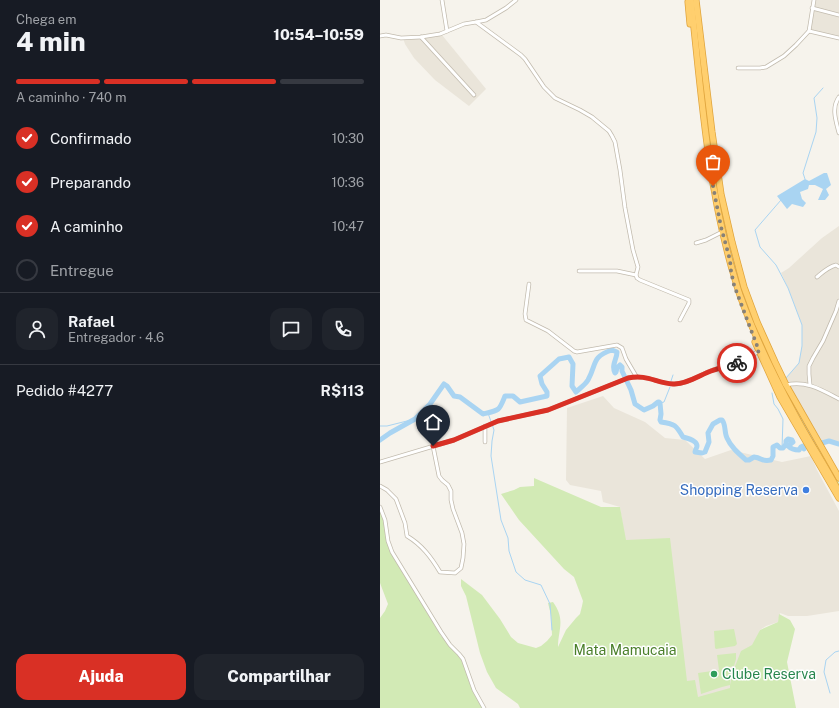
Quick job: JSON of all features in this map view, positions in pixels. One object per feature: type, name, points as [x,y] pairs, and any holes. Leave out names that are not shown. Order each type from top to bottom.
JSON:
[{"type":"highway","points":[[688,0],[690,22],[701,88]]},
{"type":"highway","points":[[691,0],[708,152],[722,232],[730,260],[743,303],[759,344],[794,414],[839,492]]},
{"type":"highway","points":[[696,0],[721,194],[744,287],[757,322],[786,385],[839,478]]},
{"type":"highway","points":[[730,260],[734,285],[759,351],[780,397],[839,498]]},
{"type":"street","points":[[442,0],[447,31]]},
{"type":"street","points":[[380,36],[386,35],[401,38],[440,34],[464,24],[486,20],[516,0]]},
{"type":"street","points":[[738,68],[766,67],[784,56],[809,31],[814,0]]},
{"type":"street","points":[[812,8],[839,15]]},
{"type":"street","points":[[476,22],[526,59],[544,87],[555,98],[592,117],[609,131],[615,142],[619,163],[625,208],[633,250],[638,267],[636,275]]},
{"type":"street","points":[[809,31],[839,38]]},
{"type":"street","points":[[421,37],[474,95]]},
{"type":"street","points":[[839,98],[836,102],[834,113],[839,133]]},
{"type":"street","points":[[696,243],[722,232]]},
{"type":"street","points":[[817,277],[830,267],[836,265],[839,267]]},
{"type":"street","points":[[579,271],[617,271],[636,275],[640,280],[689,300],[689,303],[680,320]]},
{"type":"street","points":[[529,284],[525,314],[526,320],[548,331],[571,350],[577,352],[617,345],[622,348],[629,365],[636,376]]},
{"type":"street","points":[[810,385],[809,366],[838,311],[839,301]]},
{"type":"street","points":[[380,462],[454,440],[485,426],[515,417],[548,410],[628,378],[636,376],[668,384],[677,384],[732,365],[759,351]]},
{"type":"street","points":[[786,385],[798,383],[810,385],[839,399]]},
{"type":"street","points":[[484,442],[485,426]]},
{"type":"street","points":[[380,486],[388,490],[396,499],[405,523],[407,536],[419,544],[440,572],[455,573],[461,568],[464,544],[463,538],[453,509],[451,491],[448,485],[439,476],[433,446]]},
{"type":"street","points":[[380,507],[385,520],[388,541],[392,552],[441,632],[450,645],[463,659],[474,690],[484,708]]},
{"type":"shaded area","points":[[816,0],[839,0],[839,14],[814,7]]},
{"type":"shaded area","points":[[813,11],[839,17],[839,37],[810,29]]},
{"type":"shaded area","points":[[442,35],[486,89],[469,106],[435,80],[414,58],[403,38]]},
{"type":"shaded area","points":[[839,226],[839,444],[829,441],[822,443],[786,378],[799,363],[802,346],[802,325],[781,273],[789,268],[822,238]]},
{"type":"shaded area","points":[[603,396],[614,408],[645,422],[665,438],[685,440],[705,459],[731,450],[782,462],[811,456],[839,511],[839,611],[807,616],[788,616],[780,613],[778,622],[766,626],[760,630],[733,689],[698,699],[687,681],[625,540],[620,507],[603,502],[601,491],[570,485],[566,480],[567,408]]},
{"type":"green space","points":[[696,0],[728,234],[781,380],[839,483],[839,489],[767,358],[742,295],[719,208],[709,143],[696,30]]},
{"type":"green space","name":"Mata Mamucaia","points":[[534,478],[601,507],[620,507],[626,540],[670,538],[687,681],[695,680],[698,697],[730,688],[732,674],[741,651],[752,645],[760,630],[778,622],[779,614],[790,620],[795,629],[787,662],[796,708],[520,708],[518,704],[496,688],[487,672],[480,653],[466,596],[461,586],[461,579],[482,595],[511,637],[518,643],[536,648],[541,646],[552,635],[551,615],[548,603],[553,602],[559,614],[560,624],[558,647],[566,630],[580,614],[583,601],[574,577],[564,569],[519,520],[501,494],[520,487],[534,486]]},
{"type":"green space","points":[[380,509],[384,519],[386,533],[394,553],[441,636],[460,657],[471,687],[483,708],[380,708],[380,618],[388,604],[380,583]]},
{"type":"green space","points":[[734,629],[737,644],[735,646],[716,649],[714,631]]},
{"type":"green space","name":"Clube Reserva","points":[[736,653],[734,666],[730,667],[730,685],[701,694],[698,673],[719,670],[717,655]]},
{"type":"water","points":[[824,173],[827,173],[831,185],[826,189],[829,195],[825,200],[818,200],[823,189],[815,185],[809,185],[808,189],[800,192],[802,199],[806,203],[803,207],[792,204],[787,209],[777,196],[805,179],[809,181]]},
{"type":"waterway","points":[[805,179],[803,173],[816,132],[817,118],[814,98],[823,88]]},
{"type":"waterway","points":[[711,142],[716,183]]},
{"type":"waterway","points":[[781,200],[755,230],[760,247],[776,265],[788,288],[802,325],[802,346],[799,363],[786,378]]},
{"type":"waterway","points":[[724,223],[739,279],[758,334]]},
{"type":"waterway","points":[[762,343],[778,376]]},
{"type":"waterway","points":[[380,440],[415,419],[430,404],[444,384],[454,396],[460,397],[483,414],[493,412],[500,407],[505,396],[513,396],[520,402],[547,396],[547,392],[542,384],[540,376],[559,359],[569,357],[573,364],[572,386],[576,392],[588,380],[598,358],[612,350],[617,352],[614,365],[615,373],[620,365],[631,390],[635,404],[644,410],[659,402],[661,422],[675,426],[683,437],[695,442],[697,444],[695,452],[705,452],[709,442],[708,433],[713,424],[720,420],[722,420],[725,426],[726,436],[731,444],[746,460],[754,457],[765,461],[771,460],[773,456],[773,447],[777,445],[780,448],[783,448],[788,439],[792,440],[793,442],[788,446],[790,448],[799,450],[803,446],[804,449]]},
{"type":"waterway","points":[[671,381],[673,375]]},
{"type":"waterway","points":[[781,382],[816,445]]},
{"type":"waterway","points":[[660,403],[664,402],[670,387]]},
{"type":"waterway","points":[[772,393],[774,404],[783,419],[782,448]]},
{"type":"waterway","points":[[488,413],[494,430],[491,456],[501,520],[508,538],[509,551],[516,572],[525,580],[541,585],[550,604],[552,630]]},
{"type":"waterway","points":[[380,426],[387,426],[415,419]]},
{"type":"waterway","points":[[822,443],[829,441],[839,444]]},
{"type":"waterway","points":[[830,693],[824,672],[826,660],[835,652],[839,651]]},
{"type":"way so far","points":[[713,186],[721,227],[730,260],[734,285],[759,351],[749,358],[737,363]]},
{"type":"place","name":"Shopping Reserva","points":[[806,490]]},
{"type":"place","name":"Clube Reserva","points":[[714,674]]},
{"type":"route","points":[[433,446],[454,440],[498,421],[548,410],[628,378],[636,376],[657,380],[668,384],[677,384],[709,371],[737,363]]}]
